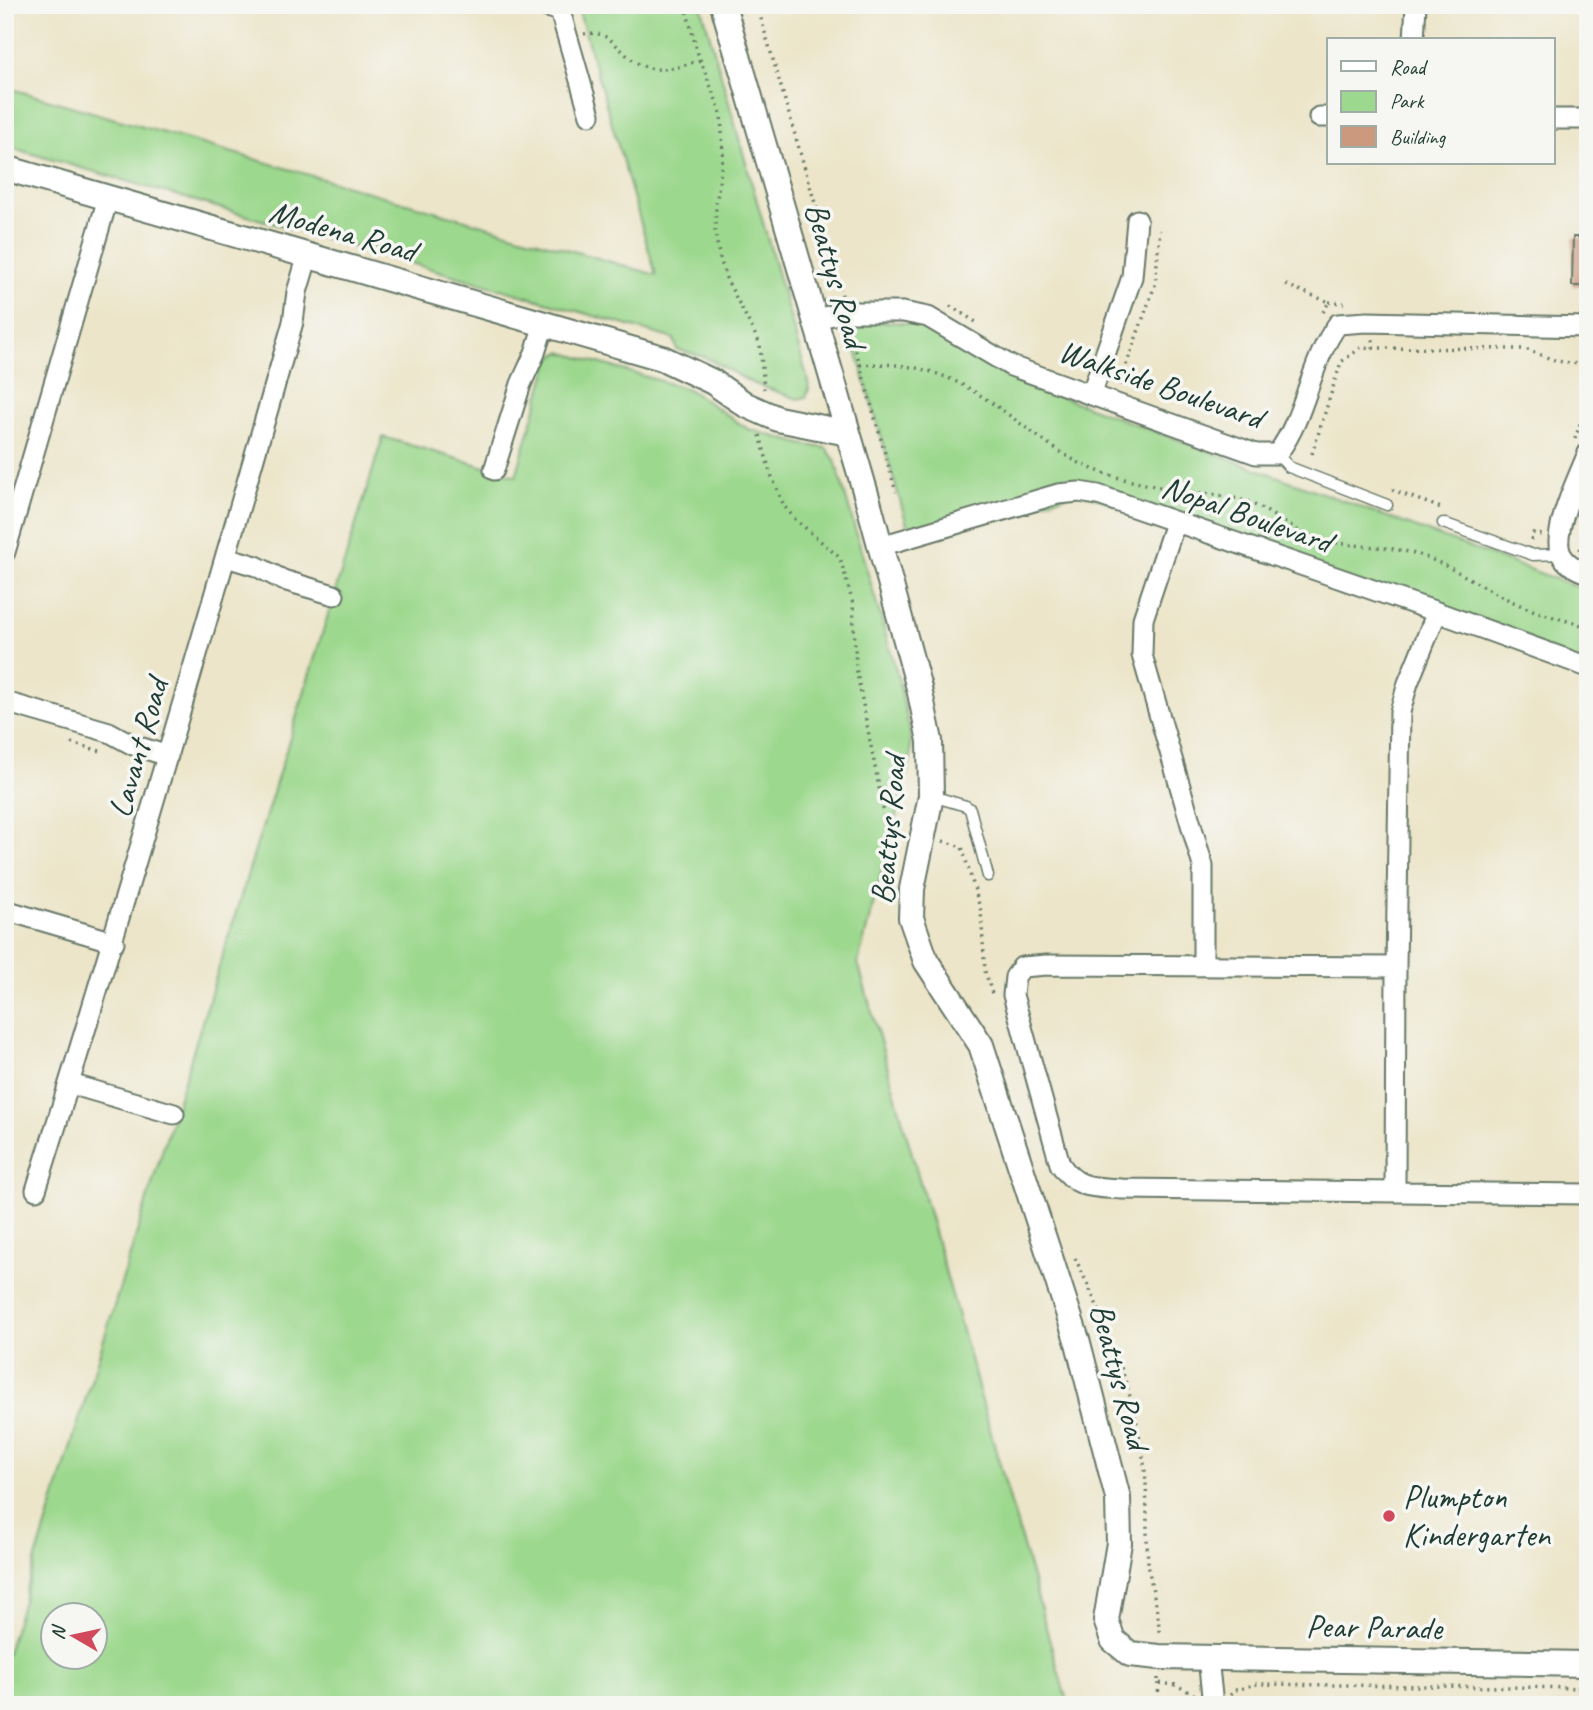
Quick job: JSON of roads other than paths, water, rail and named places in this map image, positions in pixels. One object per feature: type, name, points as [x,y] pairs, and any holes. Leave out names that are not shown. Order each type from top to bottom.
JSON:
[{"type":"street","points":[[541,5],[559,8],[590,115]]},
{"type":"street","name":"Beattys Road","points":[[723,5],[881,546],[919,688],[930,741],[931,796],[912,888],[911,918],[926,961],[981,1045],[1078,1343],[1118,1498],[1119,1543],[1107,1620],[1113,1640],[1130,1654],[1159,1657]]},
{"type":"street","points":[[1414,38],[1416,5]]},
{"type":"street","points":[[1554,119],[1588,120]]},
{"type":"street","name":"Modena Road","points":[[5,168],[662,358],[762,407],[800,413],[831,413],[844,421]]},
{"type":"street","points":[[5,552],[108,198]]},
{"type":"street","points":[[1095,386],[1132,277],[1137,220]]},
{"type":"street","name":"Lavant Road","points":[[37,1190],[114,942],[293,322],[307,295],[313,256]]},
{"type":"street","name":"Walkside Boulevard","points":[[814,319],[848,299],[928,317],[1011,366],[1095,386],[1256,454],[1280,449],[1289,438],[1326,341],[1339,324],[1588,327]]},
{"type":"street","points":[[494,470],[521,384],[535,353],[539,322]]},
{"type":"street","points":[[1580,451],[1559,533],[1561,554],[1574,568],[1588,573]]},
{"type":"street","name":"Nopal Boulevard","points":[[881,546],[1058,494],[1079,492],[1098,495],[1588,667]]},
{"type":"street","points":[[1175,523],[1143,619],[1142,655],[1203,866],[1203,966]]},
{"type":"street","points":[[225,563],[256,566],[284,580],[334,595]]},
{"type":"street","points":[[1395,1191],[1400,712],[1408,683],[1437,612]]},
{"type":"street","points":[[5,702],[109,732],[136,735],[170,750]]},
{"type":"street","points":[[5,910],[114,942]]},
{"type":"street","points":[[1396,967],[1022,967],[1015,977],[1013,995],[1060,1164],[1069,1178],[1090,1187],[1122,1189],[1588,1194]]},
{"type":"street","points":[[70,1084],[174,1114]]},
{"type":"street","name":"Pear Parade","points":[[1159,1657],[1588,1664]]},
{"type":"street","points":[[1208,1658],[1212,1701]]},
{"type":"lane","points":[[1280,449],[1289,467],[1387,505]]},
{"type":"lane","points":[[1443,523],[1533,555],[1561,554]]},
{"type":"lane","points":[[931,796],[970,809],[988,876]]},
{"type":"place","name":"Plumpton Kindergarten","points":[[1389,1516]]}]
